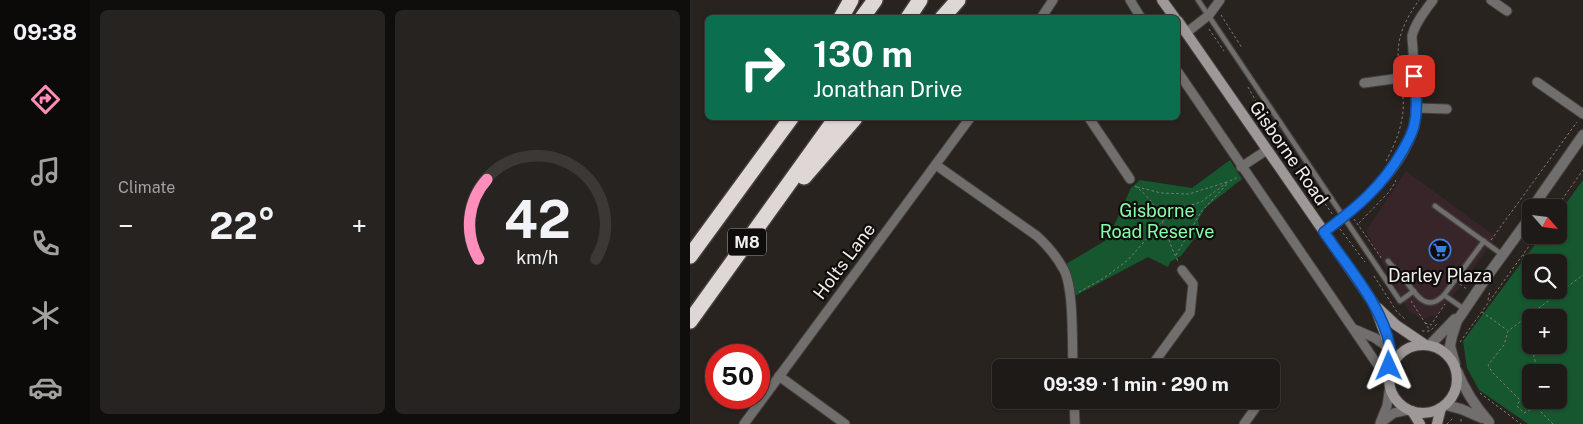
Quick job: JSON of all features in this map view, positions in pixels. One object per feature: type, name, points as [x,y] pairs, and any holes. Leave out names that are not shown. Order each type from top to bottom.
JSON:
[{"type":"highway","points":[[843,15],[851,0]]},
{"type":"highway","points":[[864,15],[875,0]]},
{"type":"highway","points":[[910,15],[920,0]]},
{"type":"highway","points":[[945,15],[958,0]]},
{"type":"highway","points":[[712,227],[778,120]]},
{"type":"highway","name":"M8","points":[[690,256],[790,120]]},
{"type":"highway","name":"M8","points":[[690,320],[835,120]]},
{"type":"highway","points":[[714,289],[853,120]]},
{"type":"main road","name":"Gisborne Road","points":[[1180,24],[1374,304],[1396,325],[1427,345]]},
{"type":"main road","name":"Gisborne Road","points":[[1374,304],[1388,338],[1390,349],[1389,380]]},
{"type":"main road","points":[[1420,424],[1410,410],[1396,400],[1389,380],[1394,361],[1405,350],[1414,346],[1427,345],[1445,352],[1456,368],[1458,381],[1456,390],[1444,406],[1437,424]]},
{"type":"main road","points":[[1410,410],[1422,413],[1432,412],[1444,406]]},
{"type":"street","points":[[1043,15],[1053,0]]},
{"type":"street","points":[[1130,0],[1139,15]]},
{"type":"street","points":[[1186,33],[1206,17],[1220,0]]},
{"type":"street","points":[[1324,232],[1378,187],[1407,143],[1414,126],[1417,108],[1412,37],[1422,16],[1433,0]]},
{"type":"street","points":[[1491,0],[1507,11]]},
{"type":"street","points":[[1180,75],[1376,364]]},
{"type":"street","points":[[1364,82],[1414,76]]},
{"type":"street","points":[[1537,82],[1583,114]]},
{"type":"street","points":[[1417,108],[1447,109]]},
{"type":"street","name":"Holts Lane","points":[[744,424],[969,120]]},
{"type":"street","points":[[1090,120],[1130,179]]},
{"type":"street","points":[[1537,199],[1583,135]]},
{"type":"street","points":[[1544,199],[1583,145]]},
{"type":"street","points":[[1244,171],[1267,150]]},
{"type":"street","points":[[936,165],[1037,236],[1050,248],[1065,272],[1070,296],[1073,359]]},
{"type":"street","points":[[1491,423],[1473,403],[1465,390],[1451,354],[1452,336],[1457,321],[1464,309],[1522,222]]},
{"type":"street","points":[[1502,254],[1522,228]]},
{"type":"street","points":[[1157,359],[1190,313],[1193,284],[1182,270]]},
{"type":"street","points":[[1427,345],[1464,309]]},
{"type":"street","points":[[1354,329],[1375,338],[1390,349]]},
{"type":"street","points":[[780,376],[845,424]]},
{"type":"street","points":[[1380,424],[1387,406],[1389,380]]},
{"type":"street","points":[[1444,406],[1470,412],[1491,423]]},
{"type":"street","points":[[1074,409],[1075,424]]},
{"type":"street","points":[[1244,424],[1255,409]]},
{"type":"street","points":[[1380,424],[1392,414],[1410,410]]},
{"type":"lane","points":[[1198,0],[1206,17],[1340,220],[1400,301],[1414,291]]},
{"type":"lane","points":[[1435,206],[1502,254]]},
{"type":"lane","points":[[1388,261],[1422,300],[1432,304],[1447,297],[1484,241]]},
{"type":"lane","points":[[1447,297],[1464,309]]},
{"type":"path","points":[[1358,224],[1389,192],[1396,181],[1381,171],[1394,146],[1402,114],[1402,91],[1396,86],[1395,71],[1399,65],[1399,40],[1402,26],[1419,0]]},
{"type":"path","points":[[1220,14],[1242,48]]},
{"type":"path","points":[[1206,17],[1224,50]]},
{"type":"path","points":[[1245,81],[1269,124],[1340,220],[1341,231],[1368,265]]},
{"type":"path","points":[[1488,244],[1583,114]]},
{"type":"path","points":[[1562,199],[1583,170]]},
{"type":"path","points":[[1070,296],[1098,282],[1128,260],[1175,210],[1208,198],[1244,171]]},
{"type":"path","points":[[1130,179],[1148,195],[1161,214],[1175,256],[1201,212],[1229,181]]},
{"type":"path","points":[[1137,187],[1161,192],[1189,194],[1229,181]]},
{"type":"path","points":[[1458,345],[1522,256]]},
{"type":"path","points":[[1373,274],[1398,312],[1407,322]]},
{"type":"path","points":[[1537,309],[1583,274]]},
{"type":"path","points":[[1425,323],[1431,325],[1447,297]]},
{"type":"path","points":[[1481,312],[1508,331]]},
{"type":"path","points":[[1522,320],[1508,331],[1504,345],[1488,365],[1492,372],[1520,400],[1517,406],[1524,413],[1532,409]]},
{"type":"path","points":[[1421,331],[1430,330]]},
{"type":"path","points":[[1480,393],[1521,424]]},
{"type":"path","points":[[1538,409],[1553,424]]},
{"type":"path","points":[[1447,424],[1459,412]]},
{"type":"shaded area","points":[[1406,171],[1496,237],[1443,309],[1435,316],[1422,319],[1410,312],[1405,305],[1366,231]]},
{"type":"green space","name":"Gisborne Road Reserve","points":[[1230,160],[1242,179],[1205,208],[1198,220],[1200,231],[1181,256],[1170,262],[1168,267],[1148,257],[1073,297],[1066,264],[1108,239],[1131,188],[1140,180],[1192,188]]},
{"type":"green space","points":[[1583,180],[1583,424],[1528,424],[1479,390],[1467,368],[1463,341],[1522,262],[1522,299],[1567,299],[1567,254],[1528,254],[1535,244],[1568,244],[1568,201]]},
{"type":"place","name":"Darley Plaza","points":[[1440,250]]},
{"type":"route","points":[[1389,366],[1390,349],[1388,338],[1374,304],[1324,232],[1378,187],[1392,170],[1414,126],[1417,108],[1414,76]]}]
